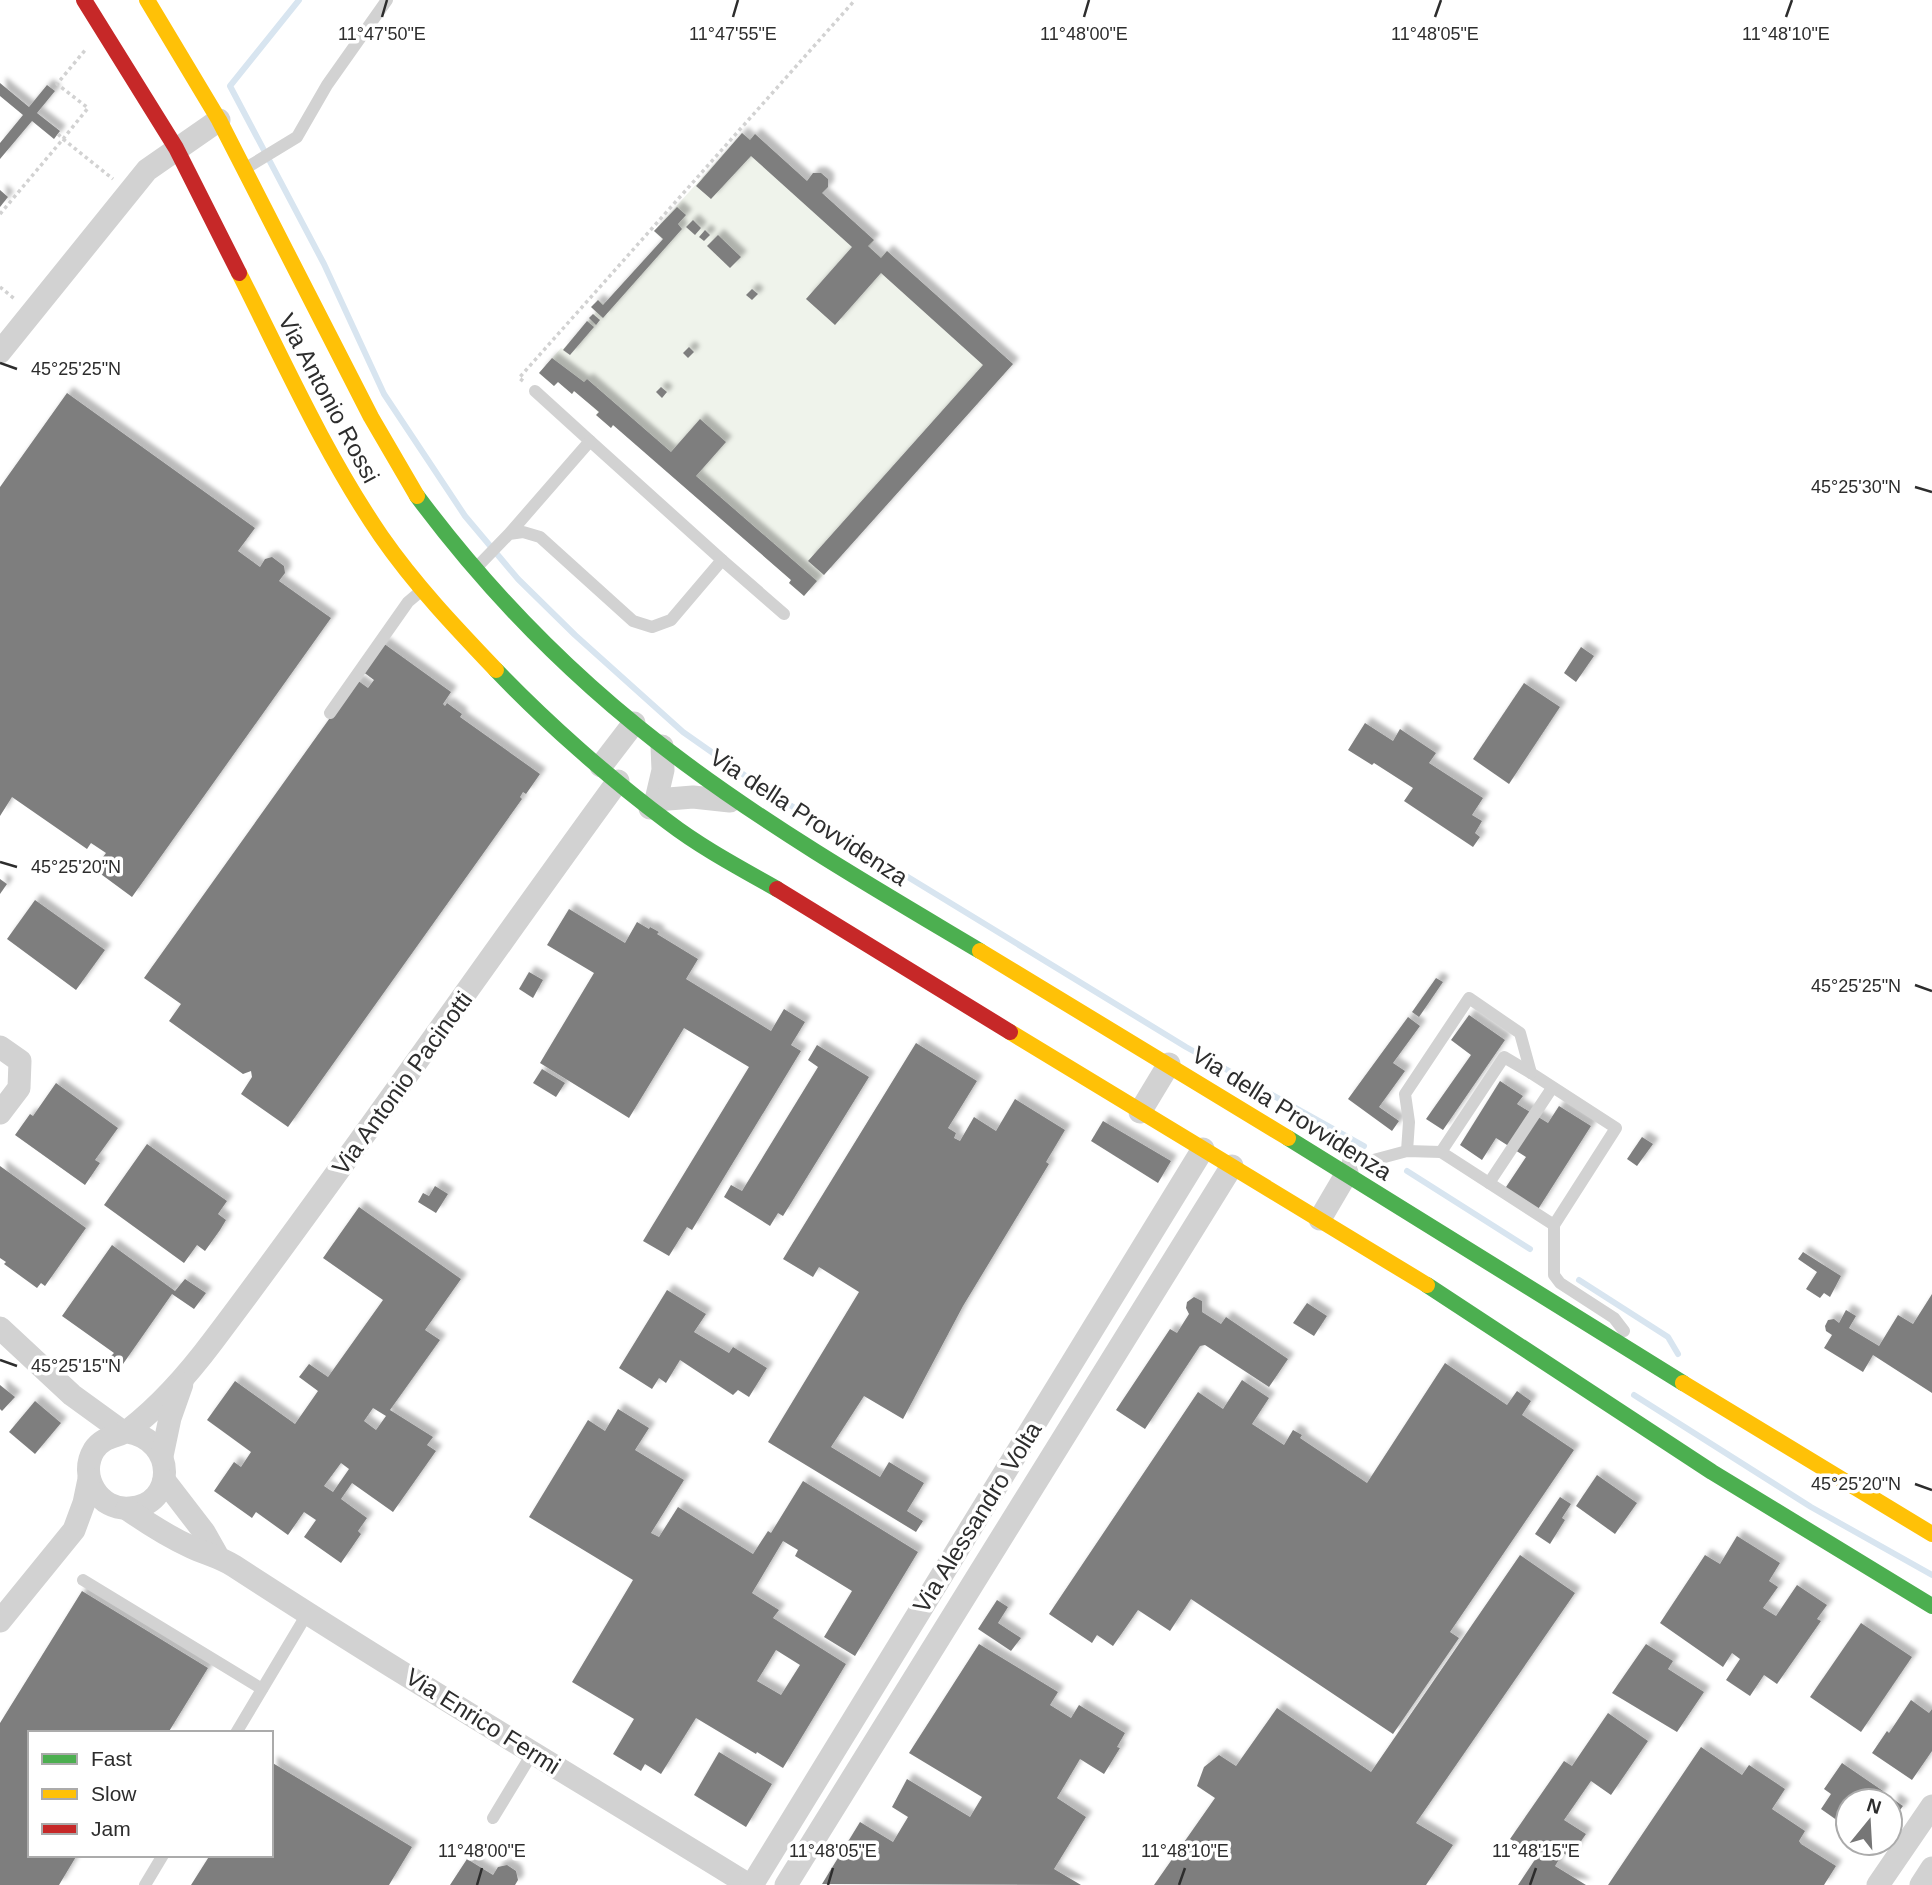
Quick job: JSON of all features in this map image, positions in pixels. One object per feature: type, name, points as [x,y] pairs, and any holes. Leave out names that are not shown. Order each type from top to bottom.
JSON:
[{"type":"street","name":"Via Antonio Rossi","points":[[84,0],[176,148],[310,414],[350,489],[382,538],[421,591],[527,702],[609,774]]},
{"type":"street","name":"Via Antonio Rossi","points":[[147,0],[219,120],[251,165],[393,457],[438,524],[475,569],[549,649],[634,723]]},
{"type":"street","points":[[0,352],[137,180],[176,148],[219,120]]},
{"type":"street","name":"Via della Provvidenza","points":[[634,723],[741,802],[948,932],[1169,1064],[1645,1360],[1932,1534]]},
{"type":"street","name":"Via Antonio Pacinotti","points":[[93,1451],[101,1441],[125,1432],[183,1381],[356,1148],[609,774],[634,723]]},
{"type":"street","points":[[653,804],[663,770],[662,746]]},
{"type":"street","points":[[609,774],[653,804],[714,853],[801,903],[1139,1112],[1391,1261],[1712,1472],[1932,1606]]},
{"type":"street","points":[[653,804],[693,797],[741,802]]},
{"type":"street","points":[[0,1047],[20,1061],[19,1088],[0,1113]]},
{"type":"street","points":[[1139,1112],[1169,1064]]},
{"type":"street","name":"Via Alessandro Volta","points":[[786,1885],[819,1805],[994,1519],[1203,1149]]},
{"type":"street","name":"Via Alessandro Volta","points":[[750,1885],[819,1805],[994,1519],[1232,1166]]},
{"type":"street","points":[[1320,1219],[1347,1173]]},
{"type":"street","points":[[0,1328],[72,1395],[125,1432],[148,1438],[162,1456]]},
{"type":"street","name":"Via Antonio Pacinotti","points":[[164,1480],[162,1456],[170,1418],[183,1381]]},
{"type":"street","points":[[72,1395],[90,1430],[93,1451],[84,1503],[74,1530]]},
{"type":"street","points":[[89,1479],[100,1497],[191,1547],[217,1555]]},
{"type":"street","points":[[0,1620],[74,1530],[99,1514],[146,1503],[160,1489],[164,1480],[204,1532],[217,1555]]},
{"type":"street","name":"Via Enrico Fermi","points":[[217,1555],[307,1614],[750,1885]]},
{"type":"street","points":[[1878,1885],[1932,1806]]},
{"type":"street","points":[[1920,1885],[1932,1868]]},
{"type":"lane","points":[[251,165],[297,136],[327,85],[387,0]]},
{"type":"lane","points":[[535,391],[784,614]]},
{"type":"lane","points":[[475,569],[507,537],[590,441]]},
{"type":"lane","points":[[507,537],[523,532],[540,537],[633,621],[652,627],[671,620],[722,561]]},
{"type":"lane","points":[[330,713],[408,602],[421,591]]},
{"type":"lane","points":[[1407,1151],[1409,1122],[1405,1094],[1469,998],[1520,1033],[1531,1073]]},
{"type":"lane","points":[[1441,1152],[1504,1057],[1616,1128],[1554,1225],[1554,1275],[1560,1283],[1614,1318],[1645,1360]]},
{"type":"lane","points":[[1489,1183],[1552,1088]]},
{"type":"lane","points":[[1324,1159],[1366,1162],[1407,1151],[1441,1152],[1554,1225]]},
{"type":"lane","points":[[83,1580],[262,1689]]},
{"type":"lane","points":[[237,1731],[307,1614]]},
{"type":"lane","points":[[493,1818],[533,1752]]},
{"type":"lane","points":[[145,1885],[162,1857]]},
{"type":"path","points":[[535,391],[519,378],[855,0]]},
{"type":"path","points":[[53,89],[92,42]]},
{"type":"path","points":[[0,214],[88,108],[57,84]]},
{"type":"path","points":[[58,134],[116,181]]},
{"type":"path","points":[[0,287],[18,302]]},
{"type":"shaded area","points":[[742,133],[750,139],[755,134],[807,181],[813,173],[821,173],[828,179],[828,187],[822,193],[874,240],[869,247],[881,257],[887,251],[1013,364],[804,596],[789,583],[791,580],[614,425],[611,428],[596,415],[598,412],[575,391],[572,394],[558,382],[554,386],[539,373],[596,312],[591,307],[598,300],[604,304],[663,240],[654,231]]},
{"type":"building","points":[[0,83],[29,107],[47,85],[55,91],[37,113],[60,131],[54,139],[32,121],[0,159],[0,143],[23,115],[0,96]]},
{"type":"building","points":[[742,133],[750,140],[755,134],[807,181],[813,173],[821,173],[828,179],[828,187],[822,193],[874,240],[868,246],[881,258],[887,251],[1013,364],[824,575],[808,561],[983,365],[881,273],[835,325],[806,299],[852,247],[751,156],[711,199],[696,186]]},
{"type":"building","points":[[0,190],[8,197],[0,207]]},
{"type":"building","points":[[677,207],[686,215],[678,224],[682,229],[603,318],[591,307],[598,300],[603,305],[663,239],[654,231]]},
{"type":"building","points":[[693,220],[701,228],[695,235],[686,227]]},
{"type":"building","points":[[705,230],[710,235],[704,241],[699,237]]},
{"type":"building","points":[[718,235],[741,257],[730,268],[707,246]]},
{"type":"building","points":[[752,289],[758,294],[752,300],[746,295]]},
{"type":"building","points":[[593,314],[600,320],[596,325],[589,318]]},
{"type":"building","points":[[587,321],[594,327],[570,355],[563,350]]},
{"type":"building","points":[[689,347],[694,352],[688,358],[683,353]]},
{"type":"building","points":[[552,358],[584,382],[587,379],[671,452],[700,419],[726,442],[696,476],[817,581],[804,596],[789,583],[791,580],[613,425],[611,428],[596,415],[599,412],[574,391],[572,394],[558,382],[554,386],[539,373]]},
{"type":"building","points":[[661,387],[667,392],[662,398],[656,392]]},
{"type":"building","points":[[67,393],[255,528],[238,551],[260,567],[265,559],[272,557],[284,566],[285,573],[279,581],[331,618],[132,897],[94,869],[106,853],[91,843],[87,849],[12,797],[0,816],[0,487]]},
{"type":"building","points":[[383,643],[451,692],[443,704],[445,706],[447,703],[462,714],[460,717],[540,774],[526,794],[523,792],[520,797],[522,799],[288,1127],[241,1094],[252,1077],[251,1071],[243,1074],[169,1021],[181,1004],[144,978],[357,680],[368,688],[374,680],[362,671]]},
{"type":"building","points":[[1581,647],[1594,656],[1576,682],[1564,673]]},
{"type":"building","points":[[1524,683],[1560,707],[1509,784],[1473,759]]},
{"type":"building","points":[[1365,723],[1393,741],[1400,729],[1436,753],[1429,763],[1483,798],[1472,815],[1482,821],[1475,833],[1480,837],[1473,847],[1404,801],[1413,788],[1348,750]]},
{"type":"building","points":[[0,879],[7,884],[0,894]]},
{"type":"building","points":[[35,900],[105,950],[76,990],[7,939]]},
{"type":"building","points":[[569,909],[625,943],[637,922],[659,932],[657,934],[698,959],[686,979],[771,1031],[784,1009],[805,1022],[791,1045],[801,1051],[692,1230],[687,1227],[669,1256],[643,1241],[749,1067],[684,1028],[629,1118],[540,1063],[594,973],[547,945]]},
{"type":"building","points":[[529,972],[543,980],[533,998],[519,989]]},
{"type":"building","points":[[1436,978],[1443,982],[1419,1017],[1412,1012]]},
{"type":"building","points":[[1469,1015],[1505,1040],[1443,1130],[1426,1119],[1471,1055],[1451,1040]]},
{"type":"building","points":[[1408,1017],[1420,1026],[1393,1063],[1405,1071],[1379,1107],[1399,1121],[1392,1131],[1348,1099]]},
{"type":"building","points":[[916,1043],[977,1081],[948,1128],[956,1133],[954,1138],[960,1141],[974,1117],[996,1131],[1015,1099],[1065,1130],[1046,1162],[1049,1164],[963,1306],[903,1419],[864,1396],[831,1447],[880,1477],[889,1462],[924,1483],[907,1511],[923,1521],[916,1532],[768,1442],[859,1292],[819,1267],[813,1277],[783,1259]]},
{"type":"building","points":[[817,1045],[869,1077],[783,1216],[778,1213],[770,1226],[724,1197],[731,1185],[742,1191],[818,1067],[808,1060]]},
{"type":"building","points":[[542,1069],[565,1083],[556,1097],[533,1083]]},
{"type":"building","points":[[1500,1081],[1523,1096],[1517,1104],[1548,1123],[1559,1106],[1591,1126],[1535,1214],[1502,1193],[1526,1157],[1496,1138],[1482,1160],[1460,1145]]},
{"type":"building","points":[[56,1083],[118,1128],[95,1160],[100,1163],[85,1185],[15,1135],[30,1114],[33,1116]]},
{"type":"building","points":[[1103,1121],[1171,1161],[1158,1183],[1091,1141]]},
{"type":"building","points":[[1642,1137],[1653,1144],[1637,1166],[1627,1159]]},
{"type":"building","points":[[147,1144],[227,1201],[218,1214],[226,1220],[220,1230],[205,1251],[197,1245],[184,1263],[104,1205]]},
{"type":"building","points":[[0,1166],[86,1228],[45,1286],[41,1283],[37,1288],[4,1264],[6,1262],[0,1258]]},
{"type":"building","points":[[435,1186],[448,1194],[436,1213],[418,1202],[423,1193],[429,1196]]},
{"type":"building","points":[[359,1207],[461,1279],[425,1330],[440,1340],[390,1410],[433,1437],[427,1445],[436,1451],[393,1512],[352,1483],[341,1499],[367,1518],[358,1531],[361,1534],[341,1563],[304,1537],[316,1520],[304,1512],[288,1535],[256,1512],[252,1518],[214,1491],[234,1462],[241,1467],[251,1452],[207,1420],[235,1381],[295,1424],[318,1391],[299,1377],[309,1364],[328,1377],[383,1300],[323,1258]],"holes":[[[373,1408],[386,1416],[376,1430],[364,1421]],[[341,1463],[349,1469],[333,1492],[324,1486]]]},
{"type":"building","points":[[112,1245],[175,1291],[185,1279],[206,1293],[194,1309],[172,1294],[123,1364],[111,1356],[114,1353],[62,1316]]},
{"type":"building","points":[[1803,1252],[1841,1276],[1830,1297],[1824,1293],[1820,1298],[1806,1289],[1817,1272],[1798,1259]]},
{"type":"building","points":[[667,1290],[706,1314],[694,1332],[729,1353],[733,1347],[767,1368],[749,1397],[738,1390],[733,1395],[680,1360],[666,1383],[659,1378],[652,1389],[619,1368]]},
{"type":"building","points":[[1932,1294],[1932,1393],[1873,1355],[1863,1372],[1824,1348],[1832,1335],[1826,1331],[1828,1320],[1834,1319],[1839,1323],[1846,1310],[1856,1316],[1849,1328],[1879,1346],[1898,1315],[1913,1324]]},
{"type":"building","points":[[1194,1297],[1202,1301],[1202,1312],[1221,1324],[1226,1317],[1288,1359],[1269,1387],[1205,1345],[1200,1346],[1145,1429],[1116,1410],[1170,1329],[1177,1333],[1189,1314],[1187,1302]]},
{"type":"building","points":[[1307,1303],[1327,1316],[1314,1336],[1293,1323]]},
{"type":"building","points":[[1445,1363],[1507,1405],[1517,1391],[1531,1401],[1522,1415],[1574,1450],[1450,1632],[1459,1638],[1393,1734],[1191,1599],[1170,1631],[1138,1610],[1113,1646],[1097,1635],[1092,1643],[1049,1614],[1198,1392],[1223,1409],[1242,1380],[1269,1398],[1252,1424],[1284,1445],[1293,1430],[1302,1435],[1300,1438],[1367,1483]]},
{"type":"building","points":[[0,1385],[15,1397],[2,1411],[0,1409]]},
{"type":"building","points":[[35,1401],[61,1423],[35,1454],[9,1432]]},
{"type":"building","points":[[618,1409],[649,1428],[635,1450],[684,1480],[651,1533],[659,1537],[678,1507],[753,1554],[768,1531],[771,1533],[803,1481],[918,1552],[855,1656],[824,1637],[852,1591],[795,1556],[798,1550],[783,1541],[752,1593],[779,1610],[773,1618],[846,1664],[783,1768],[696,1718],[661,1774],[645,1764],[641,1771],[613,1754],[634,1719],[572,1682],[633,1580],[529,1517],[588,1420],[605,1431]],"holes":[[[776,1650],[800,1665],[781,1695],[757,1681]]]},
{"type":"building","points":[[1597,1475],[1637,1503],[1615,1534],[1576,1506]]},
{"type":"building","points":[[1560,1497],[1571,1504],[1562,1518],[1565,1520],[1550,1544],[1535,1534]]},
{"type":"building","points":[[1737,1536],[1780,1563],[1769,1581],[1778,1587],[1763,1608],[1776,1616],[1797,1585],[1827,1605],[1817,1619],[1821,1621],[1777,1684],[1764,1675],[1750,1696],[1726,1680],[1740,1659],[1732,1653],[1723,1667],[1660,1623],[1705,1555],[1720,1564]]},
{"type":"building","points":[[1520,1555],[1575,1593],[1416,1823],[1453,1845],[1426,1885],[1154,1885],[1215,1798],[1197,1786],[1204,1767],[1219,1755],[1236,1766],[1277,1708],[1371,1772]]},
{"type":"building","points":[[82,1591],[208,1668],[169,1731],[28,1731],[28,1857],[76,1857],[59,1885],[0,1885],[0,1723]]},
{"type":"building","points":[[997,1600],[1008,1607],[998,1623],[1021,1638],[1011,1651],[978,1629]]},
{"type":"building","points":[[1861,1623],[1912,1657],[1861,1732],[1810,1697]]},
{"type":"building","points":[[979,1644],[1058,1692],[1050,1705],[1071,1718],[1079,1705],[1125,1733],[1117,1747],[1120,1748],[1104,1774],[1080,1759],[1057,1798],[1086,1817],[1054,1869],[1081,1885],[822,1884],[860,1822],[893,1842],[908,1817],[892,1807],[907,1779],[970,1817],[982,1797],[909,1753]]},
{"type":"building","points":[[1646,1644],[1673,1661],[1668,1669],[1704,1692],[1677,1732],[1612,1693]]},
{"type":"building","points":[[1911,1700],[1929,1713],[1932,1709],[1932,1751],[1912,1780],[1872,1753]]},
{"type":"building","points":[[1608,1713],[1648,1741],[1611,1795],[1591,1781],[1564,1820],[1586,1834],[1570,1857],[1563,1853],[1555,1866],[1586,1885],[1518,1885],[1540,1856],[1510,1839],[1564,1761],[1572,1766]]},
{"type":"building","points":[[1701,1747],[1742,1775],[1749,1765],[1785,1789],[1772,1809],[1805,1831],[1799,1841],[1801,1844],[1836,1866],[1824,1885],[1608,1885]]},
{"type":"building","points":[[719,1752],[772,1784],[746,1827],[694,1795]]},
{"type":"building","points":[[273,1763],[412,1847],[389,1885],[191,1885],[209,1857],[273,1857]]},
{"type":"building","points":[[1842,1763],[1877,1787],[1834,1787],[1834,1818],[1821,1809],[1831,1794],[1824,1789]]},
{"type":"building","points":[[467,1859],[493,1875],[498,1867],[507,1865],[516,1871],[518,1880],[515,1885],[450,1885]]},
{"type":"waterway","points":[[299,0],[230,86],[324,264],[384,394],[465,516],[518,579],[575,635],[683,732],[767,791],[1186,1047],[1364,1146]]},
{"type":"waterway","points":[[1407,1171],[1530,1249]]},
{"type":"waterway","points":[[1579,1280],[1668,1337],[1678,1354]]},
{"type":"waterway","points":[[1634,1395],[1811,1507],[1932,1575]]},
{"type":"traffic: fast","points":[[417,496],[446,534],[509,606],[576,673],[648,735],[794,838],[980,951]]},
{"type":"traffic: fast","points":[[496,670],[579,749],[646,805],[694,840],[777,889]]},
{"type":"traffic: fast","points":[[1288,1138],[1683,1383]]},
{"type":"traffic: fast","points":[[1427,1285],[1712,1472],[1932,1606]]},
{"type":"traffic: slow","points":[[147,0],[219,120],[371,417],[417,496]]},
{"type":"traffic: slow","points":[[239,273],[306,407],[381,536],[408,572],[496,670]]},
{"type":"traffic: slow","points":[[980,951],[1288,1138]]},
{"type":"traffic: slow","points":[[1010,1032],[1427,1285]]},
{"type":"traffic: slow","points":[[1683,1383],[1932,1534]]},
{"type":"traffic: jam","points":[[84,0],[176,148],[239,273]]},
{"type":"traffic: jam","points":[[777,889],[1010,1032]]}]
